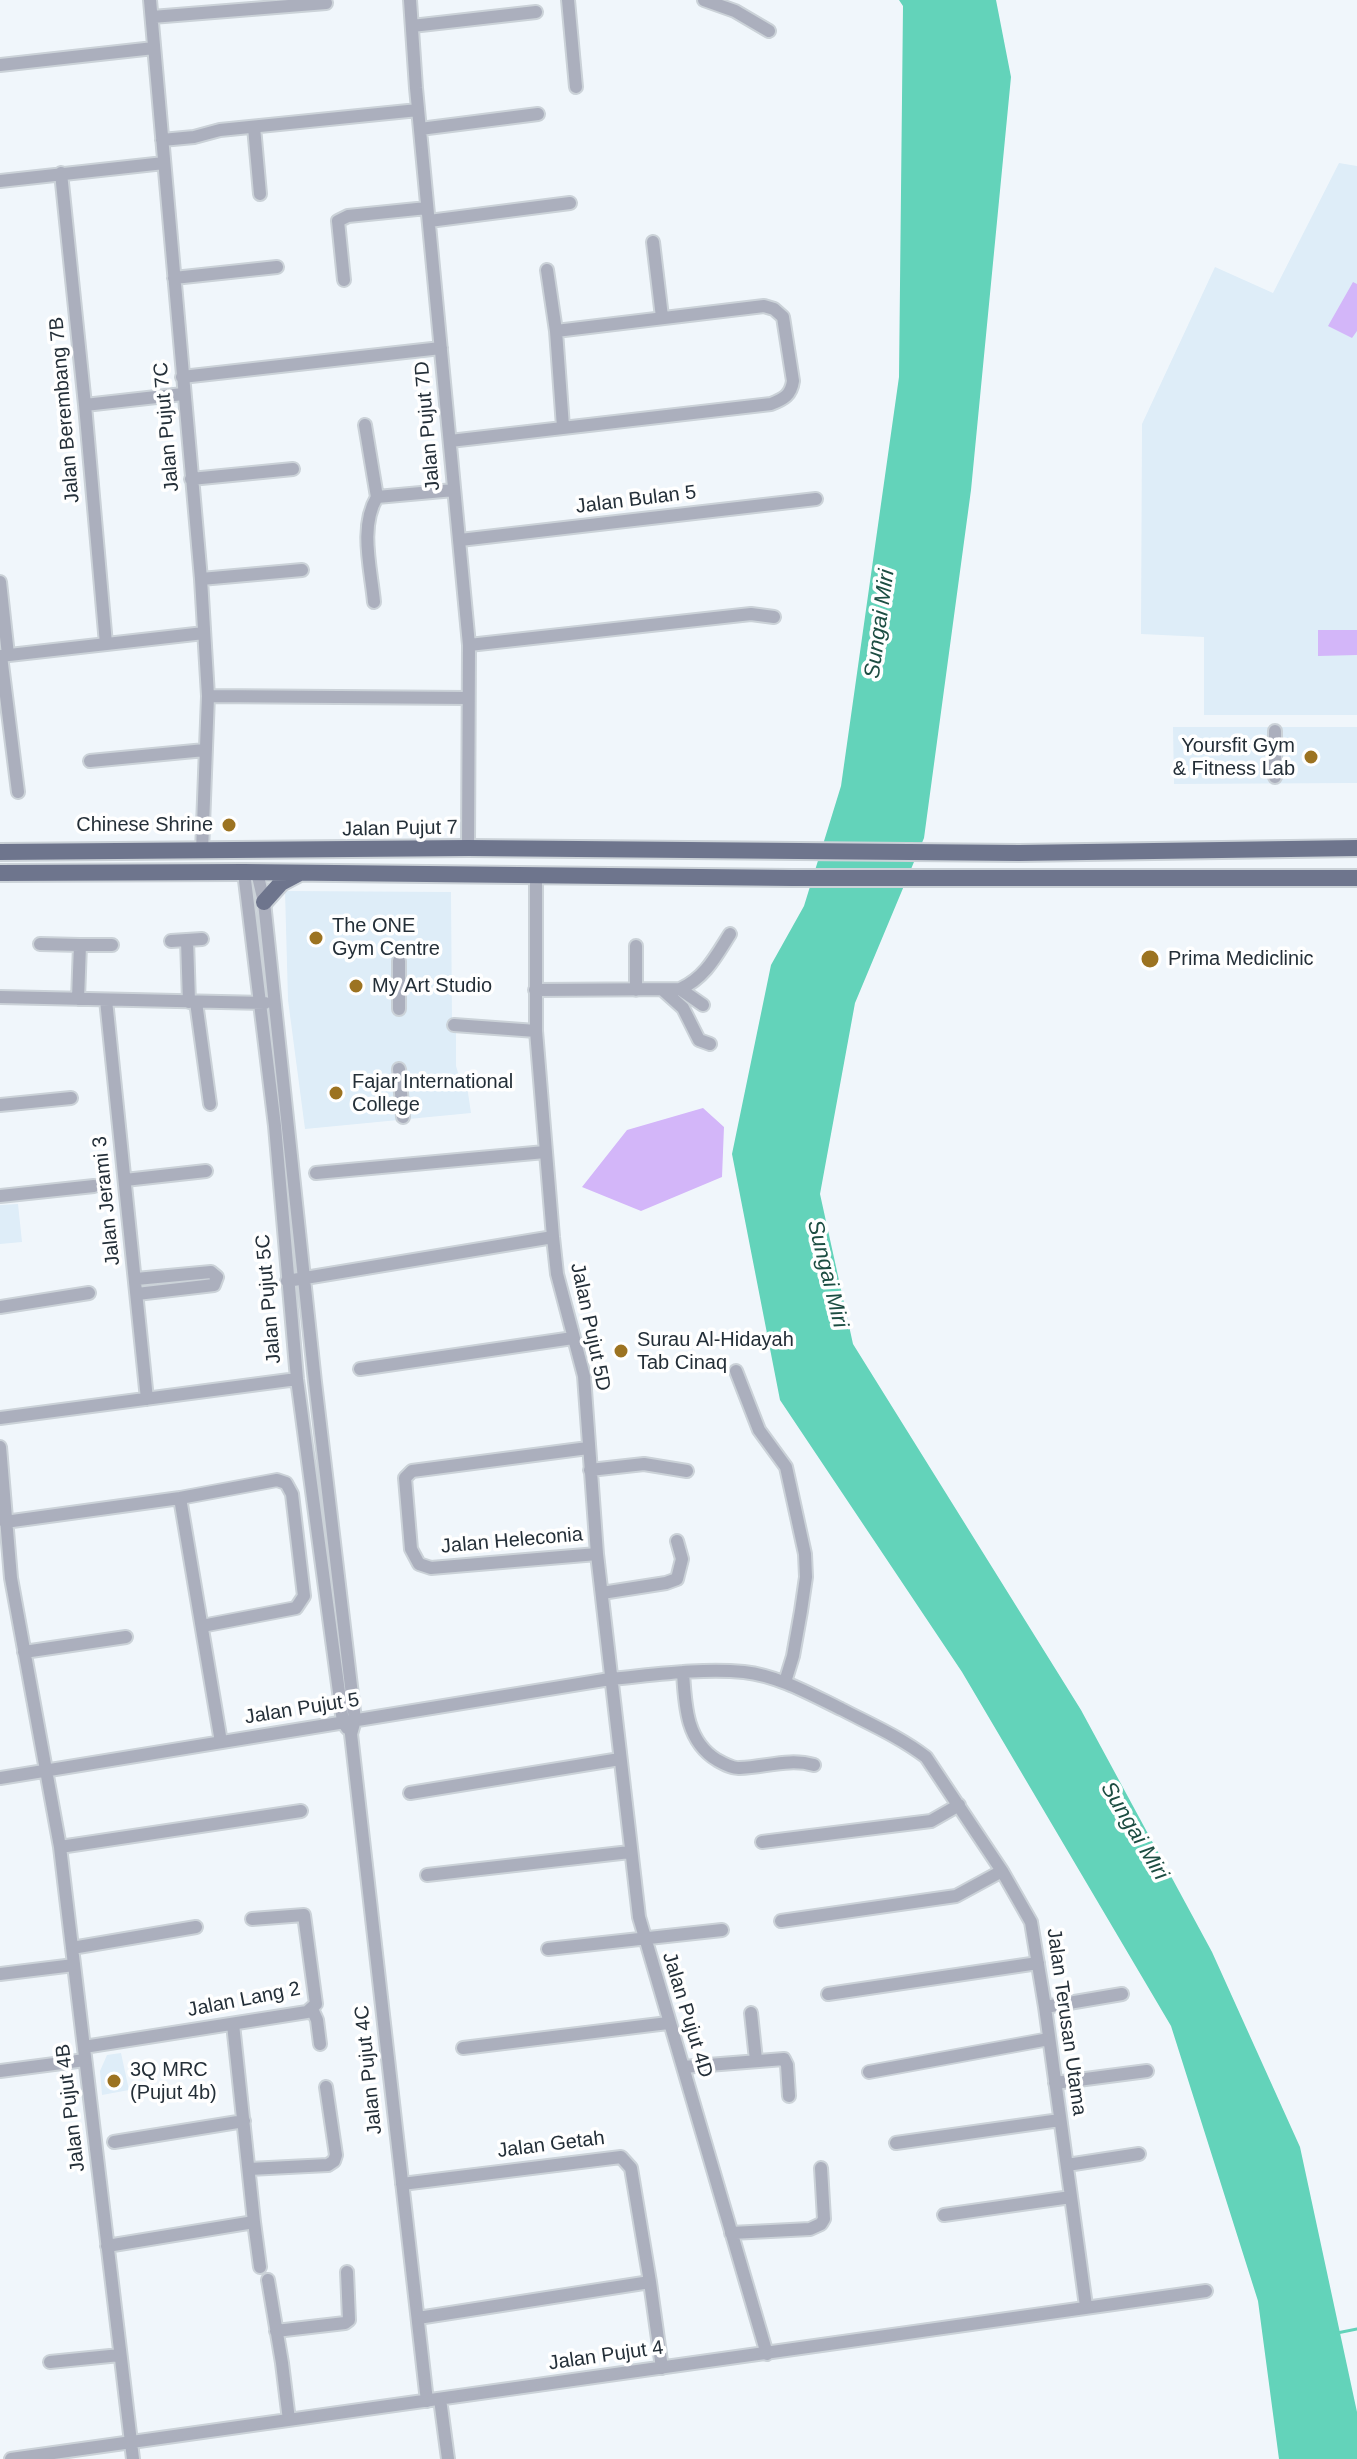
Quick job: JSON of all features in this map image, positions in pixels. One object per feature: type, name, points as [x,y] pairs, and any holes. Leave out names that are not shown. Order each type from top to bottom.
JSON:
[{"type":"main road","name":"Jalan Pujut 7","points":[[0,852],[468,848],[1019,853],[1357,848]]},
{"type":"main road","points":[[121,852],[149,857],[240,857],[250,872]]},
{"type":"main road","points":[[0,873],[1357,878]]},
{"type":"main road","points":[[264,902],[281,883],[299,873]]},
{"type":"street","name":"Jalan Pujut 7C","points":[[150,0],[201,579],[208,696],[202,851]]},
{"type":"street","name":"Jalan Pujut 7D","points":[[410,0],[469,645],[468,848]]},
{"type":"street","points":[[568,0],[576,87]]},
{"type":"street","points":[[704,0],[735,11],[769,31]]},
{"type":"street","points":[[152,17],[326,3]]},
{"type":"street","points":[[412,26],[536,12]]},
{"type":"street","points":[[0,65],[154,48]]},
{"type":"street","points":[[162,140],[418,110]]},
{"type":"street","points":[[420,129],[538,114]]},
{"type":"street","points":[[254,127],[260,194]]},
{"type":"street","points":[[0,181],[164,163]]},
{"type":"street","name":"Jalan Berembang 7B","points":[[61,173],[106,644]]},
{"type":"street","points":[[429,221],[570,203]]},
{"type":"street","points":[[344,280],[338,221],[348,216],[427,208]]},
{"type":"street","points":[[653,242],[662,317]]},
{"type":"street","points":[[174,278],[277,267]]},
{"type":"street","points":[[547,270],[556,331],[563,427]]},
{"type":"street","points":[[450,441],[771,404],[787,396],[793,381],[783,317],[774,309],[764,306],[556,331]]},
{"type":"street","points":[[182,377],[441,348]]},
{"type":"street","points":[[85,405],[183,394]]},
{"type":"street","points":[[365,425],[377,497],[368,521],[374,602]]},
{"type":"street","points":[[191,479],[293,469]]},
{"type":"street","points":[[377,497],[454,490]]},
{"type":"street","name":"Jalan Bulan 5","points":[[460,540],[816,499]]},
{"type":"street","points":[[201,579],[302,570]]},
{"type":"street","points":[[0,582],[3,655],[18,792]]},
{"type":"street","points":[[469,645],[751,614],[774,617]]},
{"type":"street","points":[[3,655],[204,633]]},
{"type":"street","points":[[208,696],[468,698]]},
{"type":"street","points":[[1275,731],[1275,777]]},
{"type":"street","points":[[90,761],[205,750]]},
{"type":"street","name":"Jalan Pujut 5C","points":[[250,872],[264,902],[275,1002],[287,1281],[297,1379],[349,1725]]},
{"type":"street","name":"Jalan Pujut 5C","points":[[250,872],[259,1003],[282,1126],[305,1279],[349,1725]]},
{"type":"street","name":"Jalan Pujut 5D","points":[[536,875],[536,1031],[545,1152],[557,1274],[584,1376],[610,1679]]},
{"type":"street","points":[[535,990],[680,989],[692,984],[704,973],[730,934]]},
{"type":"street","points":[[171,941],[202,939]]},
{"type":"street","points":[[187,940],[192,1002],[210,1104]]},
{"type":"street","points":[[40,944],[112,945]]},
{"type":"street","points":[[78,999],[80,945]]},
{"type":"street","points":[[636,946],[636,990]]},
{"type":"street","points":[[256,960],[270,958]]},
{"type":"street","points":[[399,961],[399,1009]]},
{"type":"street","points":[[680,989],[703,1005]]},
{"type":"street","points":[[663,990],[683,1008],[697,1038],[710,1044]]},
{"type":"street","points":[[0,997],[275,1002]]},
{"type":"street","name":"Jalan Jerami 3","points":[[106,1000],[147,1399]]},
{"type":"street","points":[[454,1025],[536,1031]]},
{"type":"street","points":[[399,1069],[403,1117]]},
{"type":"street","points":[[0,1105],[71,1098]]},
{"type":"street","points":[[316,1173],[545,1152]]},
{"type":"street","points":[[125,1180],[206,1171]]},
{"type":"street","points":[[0,1196],[94,1186]]},
{"type":"street","points":[[287,1281],[553,1237]]},
{"type":"street","points":[[136,1279],[211,1272],[217,1281],[214,1285],[137,1294]]},
{"type":"street","points":[[0,1307],[89,1293]]},
{"type":"street","points":[[360,1369],[573,1338]]},
{"type":"street","points":[[736,1371],[759,1430],[786,1467],[805,1554],[806,1577],[801,1611],[785,1682]]},
{"type":"street","points":[[0,1418],[297,1379]]},
{"type":"street","name":"Jalan Pujut 4B","points":[[0,1447],[11,1578],[60,1847],[133,2459]]},
{"type":"street","name":"Jalan Heleconia","points":[[588,1448],[412,1471],[405,1478],[414,1559],[419,1564],[431,1568],[597,1554]]},
{"type":"street","points":[[590,1470],[644,1464],[687,1471]]},
{"type":"street","points":[[5,1522],[180,1498],[277,1480],[286,1483],[292,1494],[304,1596],[301,1603],[296,1608],[202,1626]]},
{"type":"street","points":[[180,1498],[221,1742]]},
{"type":"street","points":[[602,1593],[677,1579],[682,1559],[677,1541]]},
{"type":"street","points":[[24,1652],[126,1637]]},
{"type":"street","points":[[683,1672],[685,1706],[694,1736],[712,1757],[736,1769],[799,1760],[814,1765]]},
{"type":"street","name":"Jalan Terusan Utama","points":[[610,1679],[683,1672],[746,1672],[785,1682],[910,1744],[926,1757],[1026,1910],[1034,1935],[1086,2306]]},
{"type":"street","name":"Jalan Pujut 5","points":[[0,1778],[221,1742],[349,1725],[610,1679]]},
{"type":"street","name":"Jalan Pujut 4D","points":[[610,1679],[630,1852],[644,1939],[767,2354]]},
{"type":"street","name":"Jalan Pujut 4C","points":[[349,1725],[418,2318],[448,2459]]},
{"type":"street","points":[[410,1793],[620,1759]]},
{"type":"street","points":[[762,1842],[931,1821],[959,1805]]},
{"type":"street","points":[[60,1847],[301,1811]]},
{"type":"street","points":[[427,1875],[630,1852]]},
{"type":"street","points":[[781,1921],[956,1896],[1002,1871]]},
{"type":"street","name":"Jalan Lang 2","points":[[0,2071],[312,2009],[316,2004],[304,1915],[252,1919]]},
{"type":"street","points":[[72,1948],[196,1927]]},
{"type":"street","points":[[548,1949],[722,1930]]},
{"type":"street","points":[[828,1994],[1038,1963]]},
{"type":"street","points":[[0,1974],[74,1965]]},
{"type":"street","points":[[1045,2007],[1122,1994]]},
{"type":"street","points":[[312,2009],[317,2020],[320,2044]]},
{"type":"street","points":[[751,2013],[756,2060]]},
{"type":"street","points":[[463,2048],[668,2023]]},
{"type":"street","points":[[233,2024],[260,2267]]},
{"type":"street","points":[[869,2072],[1049,2039]]},
{"type":"street","points":[[683,2067],[784,2059],[789,2096]]},
{"type":"street","points":[[1055,2083],[1147,2071]]},
{"type":"street","points":[[249,2169],[328,2165],[334,2161],[336,2155],[326,2087]]},
{"type":"street","points":[[896,2143],[1060,2120]]},
{"type":"street","points":[[114,2142],[244,2121]]},
{"type":"street","points":[[1067,2165],[1139,2154]]},
{"type":"street","name":"Jalan Getah","points":[[402,2184],[621,2157],[631,2168],[650,2282]]},
{"type":"street","points":[[731,2233],[810,2229],[821,2224],[824,2219],[821,2168]]},
{"type":"street","points":[[944,2215],[1071,2197]]},
{"type":"street","points":[[107,2246],[254,2222]]},
{"type":"street","points":[[276,2331],[349,2320],[347,2272]]},
{"type":"street","points":[[268,2280],[289,2420]]},
{"type":"street","points":[[418,2318],[650,2282],[662,2368]]},
{"type":"street","name":"Jalan Pujut 4","points":[[11,2459],[1206,2291]]},
{"type":"street","points":[[50,2362],[120,2355]]},
{"type":"shaded area","points":[[1339,163],[1357,166],[1357,715],[1204,715],[1204,637],[1141,634],[1142,424],[1215,267],[1273,293]]},
{"type":"shaded area","points":[[1353,282],[1357,284],[1357,331],[1352,338],[1328,326]]},
{"type":"shaded area","points":[[1318,630],[1357,630],[1357,655],[1318,656]]},
{"type":"shaded area","points":[[1173,727],[1357,727],[1357,783],[1174,784]]},
{"type":"shaded area","points":[[285,891],[451,892],[452,1025],[456,1029],[456,1066],[462,1086],[467,1086],[471,1113],[305,1129],[288,1000]]},
{"type":"shaded area","points":[[703,1108],[724,1127],[722,1177],[641,1211],[582,1187],[627,1130]]},
{"type":"shaded area","points":[[18,1204],[22,1242],[0,1244],[0,1205]]},
{"type":"shaded area","name":"3Q MRC (Pujut 4b)","points":[[121,2053],[129,2090],[102,2095],[100,2071],[107,2055]]},
{"type":"water","name":"Sungai Miri","points":[[899,0],[996,0],[1011,77],[971,490],[924,838],[855,1003],[820,1194],[853,1344],[1081,1710],[1212,1952],[1300,2147],[1357,2412],[1357,2459],[1279,2459],[1258,2301],[1171,2026],[962,1672],[780,1400],[732,1154],[771,965],[804,906],[841,786],[899,377],[903,6]]},
{"type":"waterway","points":[[1337,2333],[1357,2329]]},
{"type":"place","name":"Yoursfit Gym & Fitness Lab","points":[[1311,757]]},
{"type":"place","name":"Chinese Shrine","points":[[229,825]]},
{"type":"place","name":"The ONE Gym Centre","points":[[316,938]]},
{"type":"place","name":"Prima Mediclinic","points":[[1150,959]]},
{"type":"place","name":"My Art Studio","points":[[356,986]]},
{"type":"place","name":"Fajar International College","points":[[336,1093]]},
{"type":"place","name":"Surau Al-Hidayah Tab Cinaq","points":[[621,1351]]},
{"type":"place","name":"3Q MRC (Pujut 4b)","points":[[114,2081]]}]
